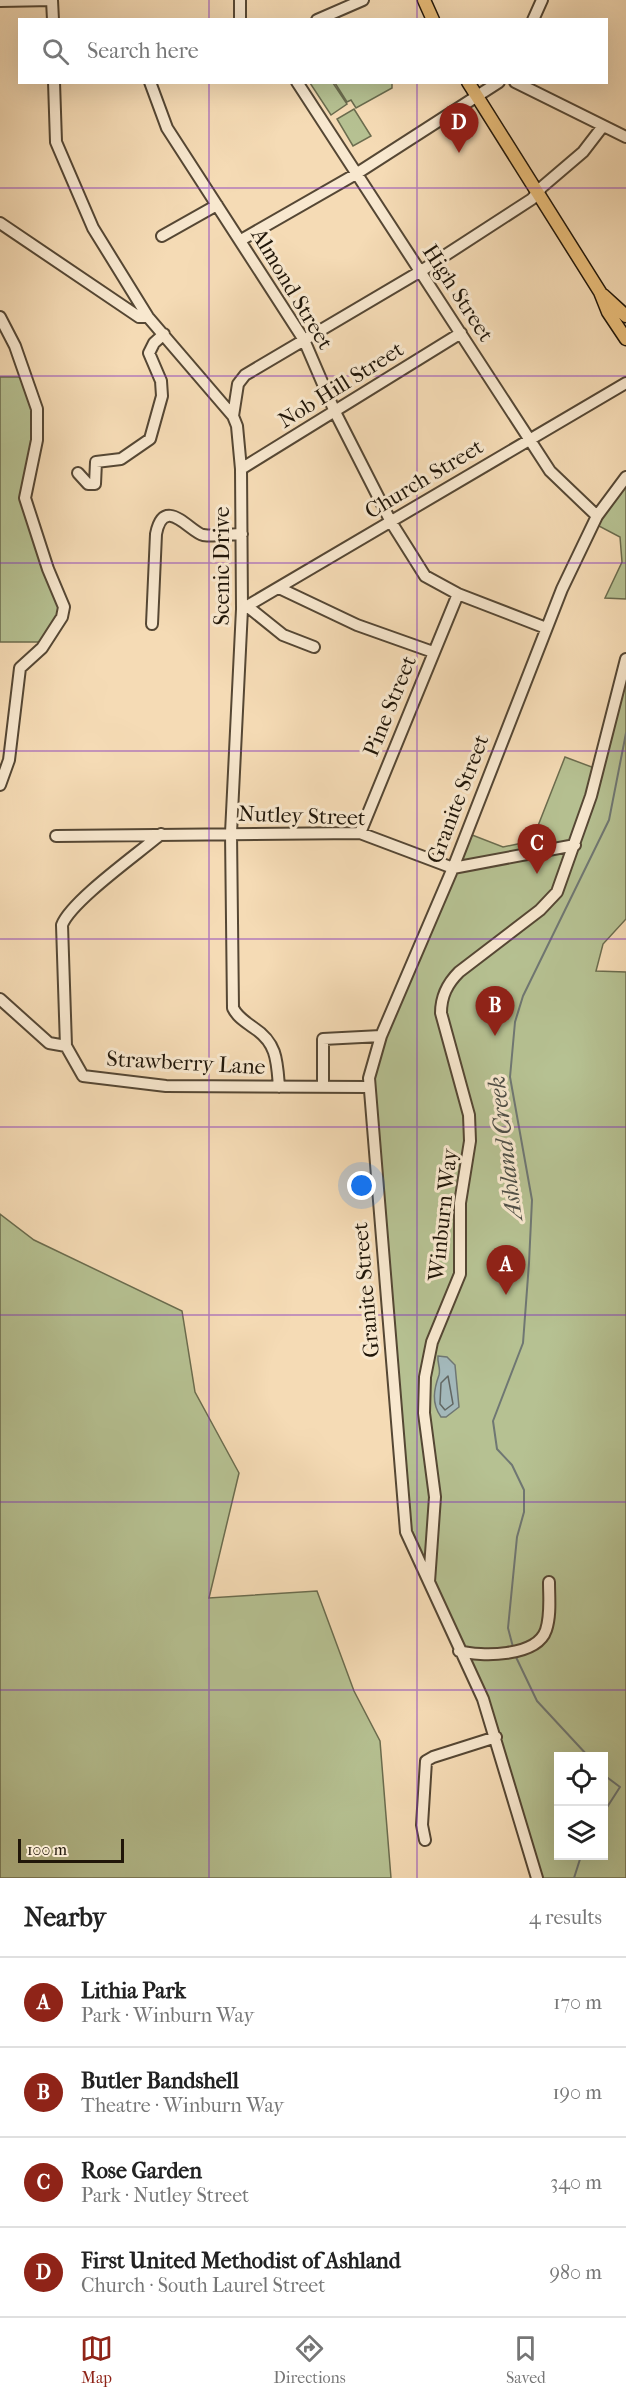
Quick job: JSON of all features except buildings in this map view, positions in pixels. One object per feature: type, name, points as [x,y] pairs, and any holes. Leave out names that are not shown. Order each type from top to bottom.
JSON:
[{"type":"main road","points":[[424,0],[432,18]]},
{"type":"main road","points":[[469,84],[600,292],[608,312],[626,339]]},
{"type":"main road","points":[[600,292],[626,316]]},
{"type":"street","points":[[0,1],[52,0],[53,18]]},
{"type":"street","points":[[240,0],[240,18]]},
{"type":"street","points":[[322,18],[363,0]]},
{"type":"street","points":[[534,18],[542,0]]},
{"type":"street","name":"Scenic Drive","points":[[54,84],[55,134],[61,158],[93,228],[148,317],[233,416],[237,426],[241,469],[245,608],[231,833],[233,1008],[239,1018],[263,1034],[274,1047],[279,1087]]},
{"type":"street","name":"Almond Street","points":[[151,84],[167,129],[304,340],[335,412],[391,522],[425,576],[458,594],[546,628]]},
{"type":"street","name":"High Street","points":[[298,84],[550,471],[597,516]]},
{"type":"street","points":[[241,240],[356,174],[478,98],[496,84]]},
{"type":"street","points":[[519,84],[626,137]]},
{"type":"street","points":[[233,416],[238,384],[245,375],[421,271],[532,200],[583,152],[603,126]]},
{"type":"street","points":[[162,236],[217,205]]},
{"type":"street","points":[[0,223],[139,317],[148,317]]},
{"type":"street","points":[[0,317],[15,346],[37,409],[37,440],[25,498],[48,569],[62,598],[64,612],[42,648],[20,668],[9,760],[0,785]]},
{"type":"street","name":"Nob Hill Street","points":[[241,469],[461,333]]},
{"type":"street","points":[[78,473],[88,484],[95,484],[96,462],[121,459],[150,439],[162,396],[161,381],[149,353],[154,343],[164,334]]},
{"type":"street","name":"Church Street","points":[[245,608],[626,383]]},
{"type":"street","name":"Granite Street","points":[[537,1878],[483,1699],[406,1532],[402,1513],[369,1070],[381,1036],[453,868],[546,628],[597,516],[626,477]]},
{"type":"street","points":[[152,624],[156,534],[162,521],[169,517],[180,518],[204,535],[242,534]]},
{"type":"street","points":[[279,588],[357,626],[433,652]]},
{"type":"street","name":"Pine Street","points":[[360,833],[458,594]]},
{"type":"street","points":[[245,608],[283,635],[314,647]]},
{"type":"street","name":"Winburn Way","points":[[429,1583],[435,1497],[424,1413],[424,1377],[432,1342],[460,1274],[460,1203],[471,1140],[469,1116],[441,1013],[442,998],[449,982],[459,972],[549,902],[557,892],[575,845],[626,659]]},
{"type":"street","name":"Nutley Street","points":[[56,836],[360,833],[453,868]]},
{"type":"street","points":[[0,999],[49,1043],[66,1046],[62,934],[64,918],[84,898],[161,834]]},
{"type":"street","points":[[453,868],[575,845]]},
{"type":"street","points":[[323,1087],[323,1039],[381,1036]]},
{"type":"street","name":"Strawberry Lane","points":[[66,1046],[77,1068],[83,1076],[90,1078],[166,1086],[369,1087]]},
{"type":"street","points":[[459,1650],[476,1654],[513,1652],[536,1642],[546,1633],[549,1619],[549,1582]]},
{"type":"street","points":[[425,1840],[422,1826],[426,1761],[433,1756],[496,1737]]},
{"type":"green space","points":[[311,84],[334,84],[347,104],[331,115]]},
{"type":"green space","points":[[336,84],[392,84],[392,88],[356,108],[351,100],[347,102]]},
{"type":"green space","points":[[354,109],[371,136],[353,146],[337,119]]},
{"type":"green space","points":[[0,377],[22,377],[32,406],[34,439],[22,498],[61,605],[51,629],[39,642],[0,642]]},
{"type":"green space","points":[[626,484],[626,599],[605,598],[622,562],[620,537],[597,525]]},
{"type":"green space","points":[[626,659],[626,919],[603,944],[596,971],[626,972],[626,1878],[537,1878],[496,1737],[412,1547],[369,1078],[467,833],[503,847],[532,841],[565,757],[597,769]]},
{"type":"green space","points":[[0,1214],[34,1240],[182,1311],[195,1392],[239,1473],[209,1598],[317,1591],[354,1691],[380,1741],[391,1878],[0,1878]]},
{"type":"water","points":[[438,1356],[447,1357],[455,1365],[459,1407],[446,1417],[441,1417],[435,1401],[439,1372]]},
{"type":"waterway","name":"Ashland Creek","points":[[513,1647],[508,1628],[517,1537],[524,1512],[524,1490],[512,1465],[497,1449],[493,1421],[523,1343],[529,1263],[532,1200],[510,1077],[515,1022],[523,996],[609,820],[626,733]]},
{"type":"waterway","name":"Ashland Creek","points":[[515,1655],[537,1701],[584,1752]]},
{"type":"waterway","name":"Ashland Creek","points":[[608,1778],[620,1787],[608,1806]]},
{"type":"waterway","name":"Ashland Creek","points":[[574,1878],[580,1860]]},
{"type":"place","name":"First United Methodist of Ashland","points":[[459,153]]},
{"type":"place","name":"Rose Garden","points":[[537,874]]},
{"type":"place","name":"Butler Bandshell","points":[[495,1036]]},
{"type":"place","name":"Lithia Park","points":[[506,1295]]}]
